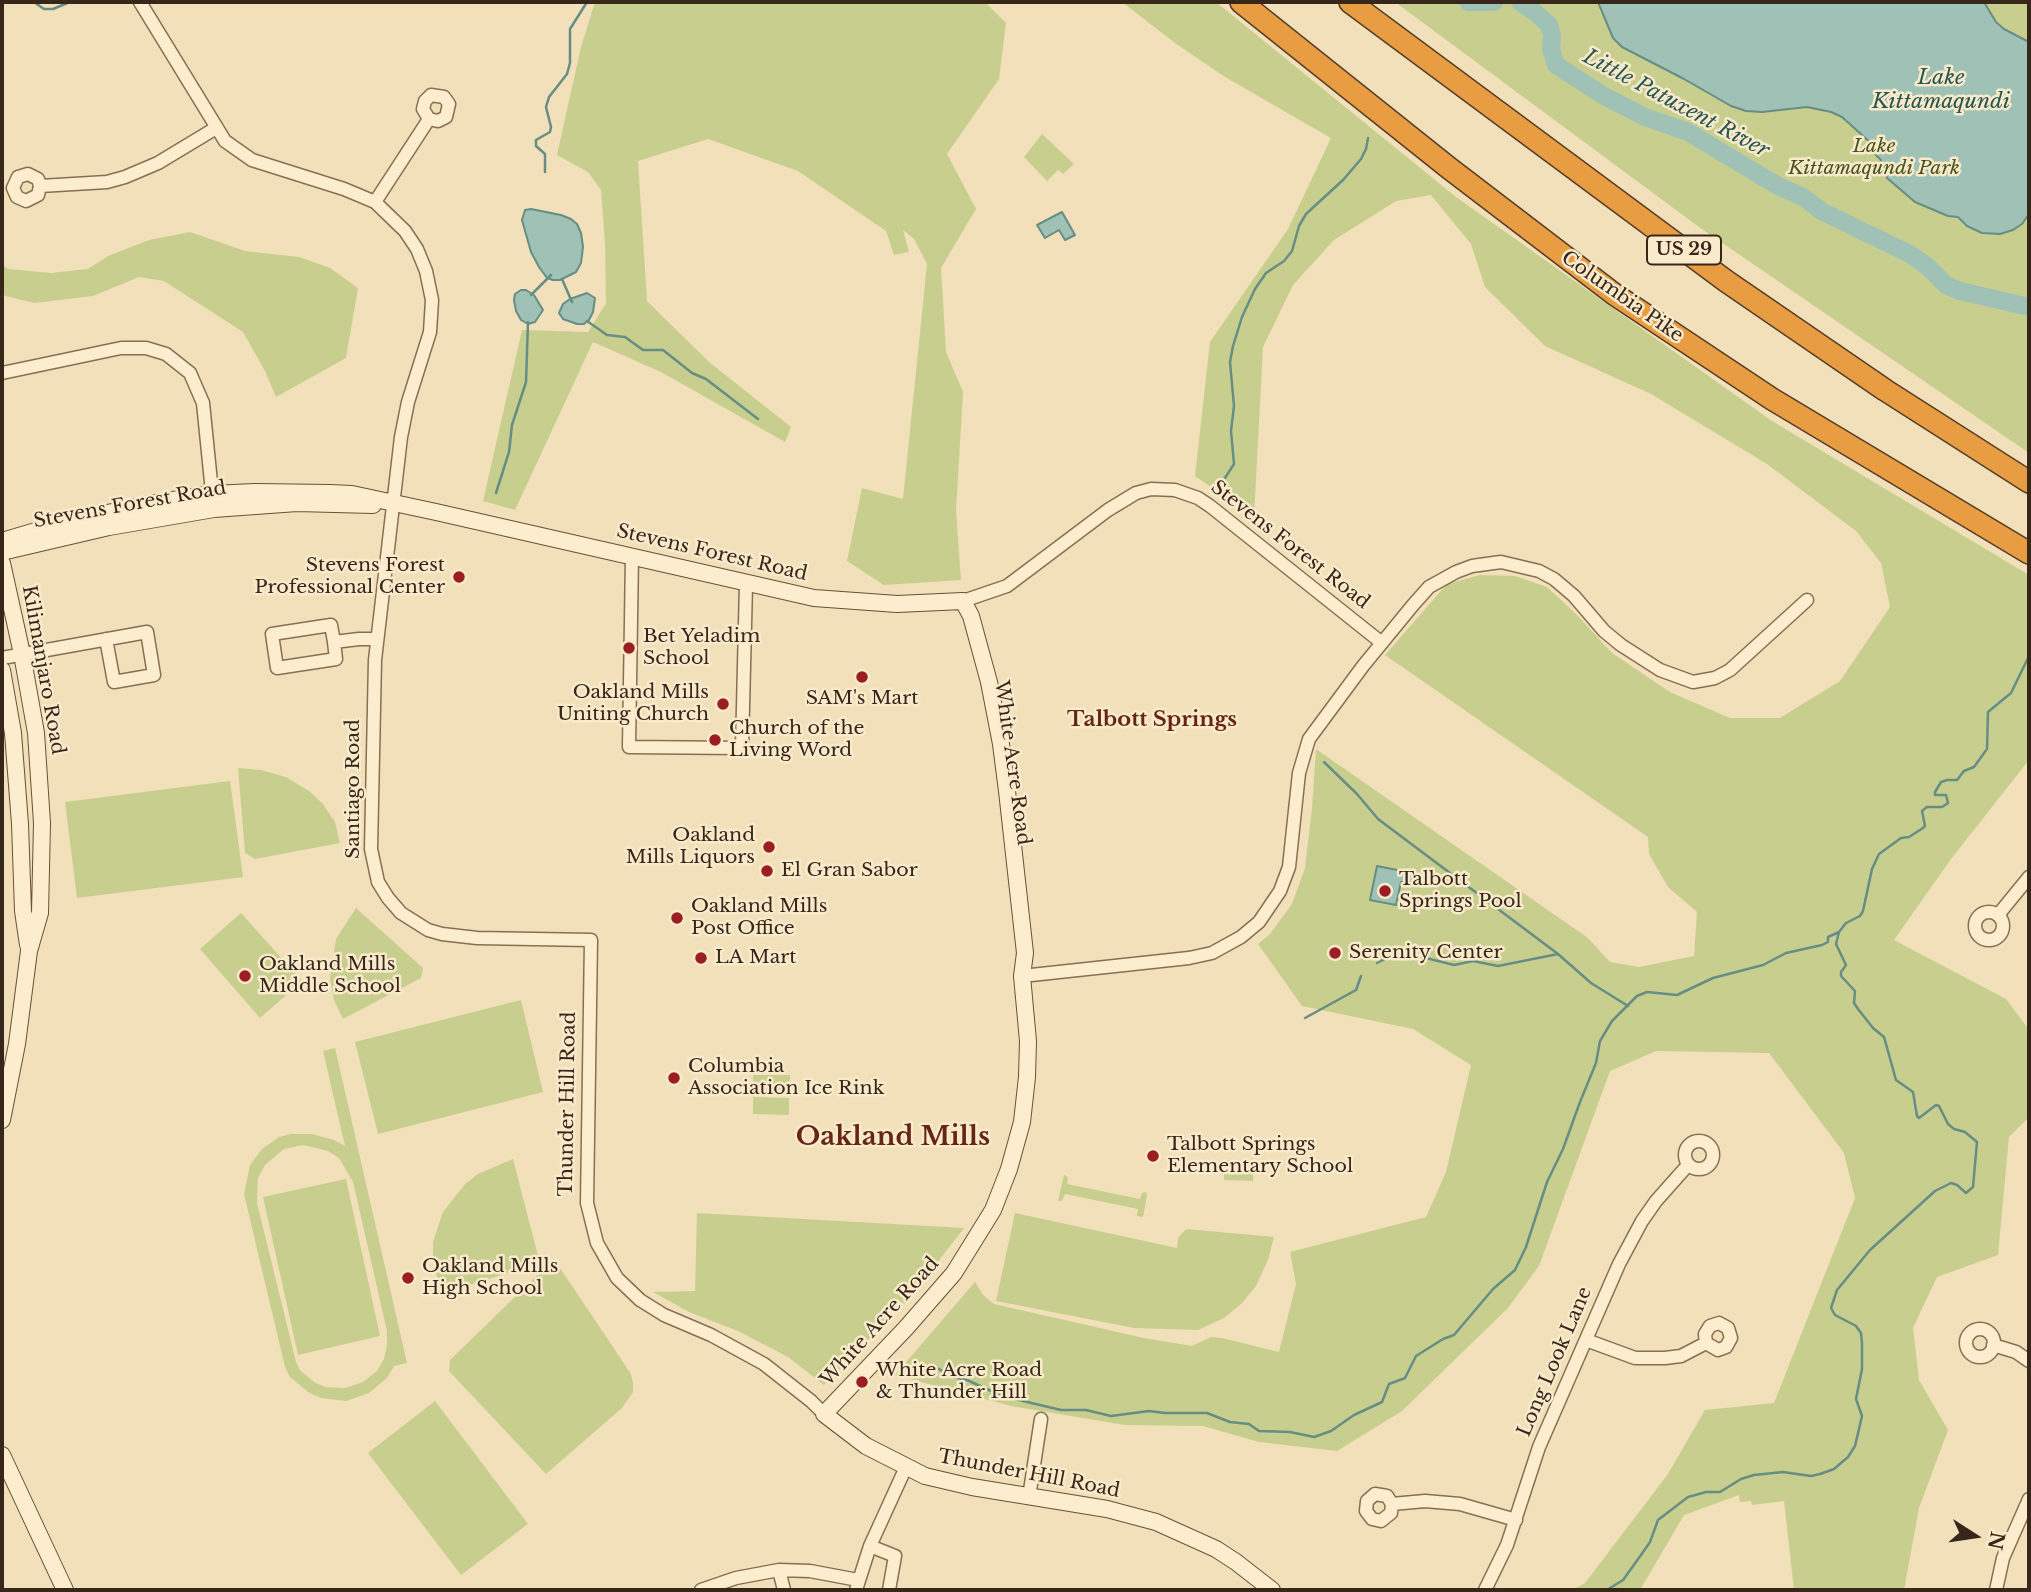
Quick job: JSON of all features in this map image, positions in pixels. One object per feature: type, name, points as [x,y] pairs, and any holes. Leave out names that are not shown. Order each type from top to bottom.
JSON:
[{"type":"highway","name":"Columbia Pike","points":[[1241,2],[1459,176],[1614,293],[1772,399],[2029,553]]},
{"type":"highway","name":"US 29","points":[[1350,2],[1726,281],[1885,390],[2029,482]]},
{"type":"street","points":[[140,2],[225,141],[252,160],[375,202],[429,119]]},
{"type":"street","points":[[40,186],[107,181],[139,172],[216,128]]},
{"type":"street","name":"Santiago Road","points":[[375,202],[405,230],[417,249],[426,271],[432,300],[430,332],[402,428],[377,639],[373,695],[371,849],[376,874],[388,898],[401,913],[428,930],[477,938],[591,940]]},
{"type":"street","points":[[2,373],[121,348],[146,348],[166,354],[190,373],[200,391],[213,502]]},
{"type":"street","name":"Stevens Forest Road","points":[[2,552],[255,492],[319,492],[352,494],[746,584],[840,601],[897,604],[963,601],[1007,586],[1108,510],[1136,493],[1151,489],[1175,489],[1210,506],[1382,643]]},
{"type":"street","name":"Stevens Forest Road","points":[[2,541],[106,512],[213,502]]},
{"type":"street","points":[[632,556],[629,747],[742,748],[746,584]]},
{"type":"street","points":[[1022,976],[1189,958],[1212,953],[1241,937],[1259,922],[1280,891],[1289,867],[1299,773],[1309,739],[1413,605],[1429,587],[1441,579],[1472,566],[1501,562],[1525,566],[1553,579],[1574,596],[1620,645],[1649,664],[1693,682],[1705,681],[1730,670],[1807,600]]},
{"type":"street","name":"Kilimanjaro Road","points":[[2,563],[36,733],[42,823],[40,913],[29,951],[17,1044],[2,1120]]},
{"type":"street","name":"White Acre Road","points":[[824,1414],[941,1289],[980,1235],[993,1210],[1018,1140],[1025,1101],[1028,1041],[1022,976],[1014,954],[999,792],[988,718],[963,619],[963,601]]},
{"type":"street","points":[[331,625],[334,642],[336,659],[277,668],[272,634],[331,625]]},
{"type":"street","points":[[2,658],[22,654],[106,639],[147,632],[154,675],[114,682],[106,639]]},
{"type":"street","points":[[334,642],[377,639]]},
{"type":"street","name":"Kilimanjaro Road","points":[[2,670],[13,733],[23,911],[29,951]]},
{"type":"street","points":[[1998,915],[2029,877]]},
{"type":"street","name":"Thunder Hill Road","points":[[591,940],[587,1203],[597,1243],[617,1278],[640,1300],[664,1315],[711,1335],[764,1364],[866,1446],[906,1467],[946,1482],[1107,1509],[1165,1525],[1216,1549],[1272,1590]]},
{"type":"street","name":"Long Look Lane","points":[[1485,1590],[1507,1545],[1539,1447],[1619,1264],[1642,1221],[1688,1164]]},
{"type":"street","points":[[1586,1340],[1620,1355],[1649,1360],[1681,1356],[1706,1343]]},
{"type":"street","points":[[1993,1345],[2016,1352],[2029,1361]]},
{"type":"street","points":[[1029,1497],[1041,1419]]},
{"type":"street","points":[[2,1455],[65,1590]]},
{"type":"street","points":[[701,1590],[736,1578],[779,1570],[810,1570],[857,1585],[870,1546],[906,1467]]},
{"type":"street","points":[[1996,1590],[2003,1559],[2029,1499]]},
{"type":"street","points":[[1392,1504],[1425,1501],[1453,1503],[1516,1520]]},
{"type":"street","points":[[870,1546],[895,1556],[889,1590]]},
{"type":"street","points":[[779,1570],[784,1590]]},
{"type":"green space","points":[[595,2],[985,2],[1006,23],[999,79],[947,154],[976,209],[941,268],[946,352],[963,392],[956,511],[961,580],[884,585],[847,561],[862,488],[903,499],[927,264],[914,239],[903,230],[909,252],[894,255],[886,231],[798,171],[708,139],[638,161],[647,301],[709,362],[791,427],[785,442],[661,372],[593,342],[515,510],[483,501],[522,330],[588,332],[606,303],[601,190],[588,172],[557,155],[581,47]]},
{"type":"green space","points":[[1122,2],[1216,2],[1456,197],[1772,421],[2029,575],[2029,760],[1951,859],[1894,940],[2006,999],[2029,1030],[2029,1117],[2009,1137],[1998,1255],[1937,1277],[1913,1328],[1919,1380],[1948,1430],[1919,1508],[1904,1590],[1794,1590],[1784,1501],[1752,1505],[1751,1501],[1740,1502],[1739,1495],[1684,1515],[1640,1590],[1572,1590],[1585,1583],[1668,1474],[1705,1410],[1774,1403],[1855,1198],[1844,1153],[1769,1053],[1656,1051],[1610,1071],[1539,1266],[1508,1308],[1402,1411],[1337,1451],[1259,1442],[1203,1426],[1125,1425],[1011,1406],[895,1375],[975,1282],[983,1295],[994,1304],[1144,1338],[1192,1346],[1211,1337],[1222,1338],[1279,1352],[1296,1284],[1290,1252],[1426,1217],[1446,1172],[1471,1065],[1413,1029],[1302,1006],[1258,944],[1270,934],[1292,904],[1305,868],[1316,749],[1588,938],[1610,962],[1639,967],[1694,956],[1697,912],[1668,887],[1649,854],[1648,837],[1385,655],[1447,584],[1480,575],[1515,576],[1547,587],[1612,653],[1670,692],[1730,718],[1780,718],[1840,681],[1890,607],[1881,563],[1856,531],[1767,464],[1651,394],[1545,346],[1485,287],[1471,244],[1431,195],[1396,201],[1334,240],[1293,285],[1263,347],[1254,517],[1195,476],[1210,342],[1288,229],[1331,138],[1225,77]]},
{"type":"green space","name":"Lake Kittamaqundi Park","points":[[1395,2],[2029,2],[2029,453],[1699,227]]},
{"type":"green space","points":[[1042,134],[1074,164],[1063,174],[1058,170],[1047,181],[1024,157]]},
{"type":"green space","points":[[190,232],[245,251],[299,257],[330,268],[358,288],[346,358],[276,397],[243,332],[164,281],[139,277],[93,296],[34,303],[2,295],[2,265],[8,269],[51,273],[88,269],[108,256],[149,240]]},
{"type":"green space","points":[[238,768],[261,770],[286,777],[309,791],[323,804],[335,822],[340,843],[255,859],[245,853]]},
{"type":"green space","points":[[230,781],[243,877],[77,898],[65,802]]},
{"type":"green space","points":[[356,908],[423,968],[421,978],[343,1019],[334,1000],[330,979],[336,939]]},
{"type":"green space","points":[[241,913],[302,981],[260,1018],[200,949]]},
{"type":"green space","points":[[521,1000],[543,1092],[378,1134],[355,1042]]},
{"type":"green space","points":[[335,1048],[407,1363],[394,1366],[387,1378],[369,1393],[346,1401],[321,1398],[308,1392],[290,1377],[285,1367],[244,1194],[250,1165],[262,1149],[279,1137],[312,1134],[345,1146],[323,1051]],"holes":[[[303,1145],[328,1151],[339,1158],[353,1182],[387,1331],[384,1359],[377,1371],[363,1382],[345,1388],[325,1387],[314,1382],[300,1370],[296,1362],[257,1203],[258,1178],[265,1165],[284,1149]]]},
{"type":"green space","points":[[753,1075],[790,1075],[789,1092],[753,1092]]},
{"type":"green space","points":[[753,1097],[789,1098],[789,1115],[753,1114]]},
{"type":"green space","points":[[513,1159],[538,1256],[533,1265],[441,1294],[433,1260],[433,1242],[443,1212],[465,1184],[478,1174]]},
{"type":"green space","points":[[1224,1160],[1253,1161],[1253,1181],[1224,1180]]},
{"type":"green space","points":[[1064,1175],[1068,1177],[1067,1184],[1140,1199],[1142,1193],[1146,1192],[1143,1217],[1137,1216],[1138,1209],[1065,1194],[1062,1201],[1058,1201]]},
{"type":"green space","points":[[346,1179],[380,1336],[298,1355],[263,1197]]},
{"type":"green space","points":[[697,1213],[964,1228],[905,1304],[897,1300],[889,1309],[888,1321],[824,1385],[788,1357],[738,1331],[689,1312],[653,1292],[695,1291]]},
{"type":"green space","points":[[1015,1213],[1177,1248],[1178,1238],[1186,1229],[1274,1237],[1268,1260],[1256,1286],[1241,1304],[1224,1318],[1198,1330],[1134,1328],[996,1301]]},
{"type":"green space","points":[[554,1259],[631,1374],[633,1392],[622,1408],[546,1474],[449,1371],[450,1360]]},
{"type":"green space","points":[[435,1401],[528,1524],[461,1575],[368,1453]]},
{"type":"water","name":"Lake Kittamaqundi","points":[[1598,2],[1984,2],[1996,22],[2029,42],[2029,214],[2022,224],[2013,230],[2000,234],[1982,233],[1967,226],[1958,217],[1948,216],[1915,202],[1887,178],[1885,170],[1880,166],[1881,160],[1873,152],[1873,145],[1842,117],[1807,107],[1762,112],[1731,106],[1622,47],[1613,38]]},
{"type":"water","points":[[525,210],[561,215],[577,224],[583,247],[581,263],[576,272],[560,280],[553,280],[547,278],[539,267],[531,252],[522,220]]},
{"type":"water","points":[[1062,212],[1075,235],[1065,240],[1059,230],[1045,238],[1037,225]]},
{"type":"water","points":[[521,290],[534,295],[543,310],[535,322],[528,324],[521,320],[516,311],[515,294]]},
{"type":"water","points":[[587,293],[595,298],[589,320],[584,324],[577,324],[563,319],[559,313],[563,304]]},
{"type":"water","name":"Talbott Springs Pool","points":[[1377,866],[1417,874],[1415,882],[1401,882],[1396,905],[1370,900]]},
{"type":"waterway","points":[[34,2],[44,9],[53,9],[70,2]]},
{"type":"waterway","points":[[545,172],[545,154],[536,146],[536,140],[550,132],[546,107],[549,97],[567,74],[570,63],[570,29],[587,2]]},
{"type":"waterway","name":"Little Patuxent River","points":[[1468,2],[1494,2]]},
{"type":"waterway","name":"Little Patuxent River","points":[[1520,2],[1549,25],[1552,35],[1551,49],[1556,65],[1604,96],[1645,117],[1688,132],[1778,186],[1803,197],[1823,212],[1910,254],[1946,285],[1960,291],[2029,307]]},
{"type":"waterway","points":[[1223,481],[1234,464],[1231,431],[1234,406],[1230,362],[1242,317],[1266,273],[1284,261],[1292,251],[1299,226],[1306,214],[1343,180],[1361,159],[1368,138]]},
{"type":"waterway","points":[[531,295],[551,275]]},
{"type":"waterway","points":[[562,279],[572,302]]},
{"type":"waterway","points":[[587,321],[607,335],[625,337],[643,350],[663,350],[758,419]]},
{"type":"waterway","points":[[496,493],[509,452],[512,425],[526,382],[528,322]]},
{"type":"waterway","points":[[1607,1590],[1623,1580],[1650,1542],[1658,1520],[1688,1497],[1706,1492],[1720,1492],[1741,1479],[1754,1475],[1783,1472],[1811,1476],[1820,1474],[1834,1469],[1848,1457],[1855,1446],[1862,1416],[1856,1399],[1862,1369],[1862,1343],[1861,1333],[1856,1326],[1835,1315],[1831,1308],[1837,1290],[1870,1250],[1935,1191],[1951,1183],[1966,1193],[1973,1187],[1977,1142],[1965,1132],[1948,1124],[1939,1106],[1936,1105],[1919,1118],[1917,1116],[1913,1092],[1896,1080],[1884,1037],[1858,1009],[1854,1003],[1855,991],[1841,976],[1846,965],[1836,944],[1839,932],[1846,923],[1860,916],[1863,911],[1872,869],[1879,854],[1901,838],[1909,837],[1923,828],[1925,826],[1922,811],[1927,807],[1942,807],[1948,803],[1946,795],[1935,795],[1941,782],[1957,780],[1964,771],[1974,767],[1987,749],[1988,712],[2011,693],[2029,656]]},
{"type":"waterway","points":[[1324,762],[1378,819],[1558,954],[1591,983],[1628,1006]]},
{"type":"waterway","points":[[923,1365],[937,1368],[1002,1396],[1061,1410],[1086,1410],[1111,1416],[1149,1411],[1207,1413],[1230,1422],[1249,1424],[1259,1431],[1290,1432],[1314,1437],[1331,1431],[1354,1415],[1382,1402],[1389,1384],[1405,1378],[1416,1356],[1454,1335],[1493,1289],[1515,1270],[1526,1247],[1547,1182],[1563,1149],[1596,1063],[1600,1041],[1612,1021],[1637,996],[1647,992],[1677,995],[1713,978],[1763,965],[1786,953],[1822,945],[1828,942],[1828,937],[1839,932]]},
{"type":"waterway","points":[[1377,963],[1393,955],[1410,954],[1454,965],[1473,961],[1498,966],[1558,954]]},
{"type":"waterway","points":[[1305,1018],[1356,990],[1361,976]]},
{"type":"place","name":"Stevens Forest Professional Center","points":[[459,577]]},
{"type":"place","name":"Bet Yeladim School","points":[[629,648]]},
{"type":"place","name":"SAM's Mart","points":[[862,677]]},
{"type":"place","name":"Oakland Mills Uniting Church","points":[[723,704]]},
{"type":"place","name":"Church of the Living Word","points":[[715,740]]},
{"type":"place","name":"Oakland Mills Liquors","points":[[769,847]]},
{"type":"place","name":"El Gran Sabor","points":[[767,871]]},
{"type":"place","name":"Talbott Springs Pool","points":[[1385,891]]},
{"type":"place","name":"Oakland Mills Post Office","points":[[677,918]]},
{"type":"place","name":"Serenity Center","points":[[1335,953]]},
{"type":"place","name":"LA Mart","points":[[701,958]]},
{"type":"place","name":"Oakland Mills Middle School","points":[[245,976]]},
{"type":"place","name":"Columbia Association Ice Rink","points":[[674,1078]]},
{"type":"place","name":"Talbott Springs Elementary School","points":[[1153,1156]]},
{"type":"place","name":"Oakland Mills High School","points":[[408,1278]]},
{"type":"place","name":"White Acre Road & Thunder Hill","points":[[862,1382]]},
{"type":"district","name":"Talbott Springs","points":[[1152,720]]},
{"type":"district","name":"Oakland Mills","points":[[893,1138]]}]
